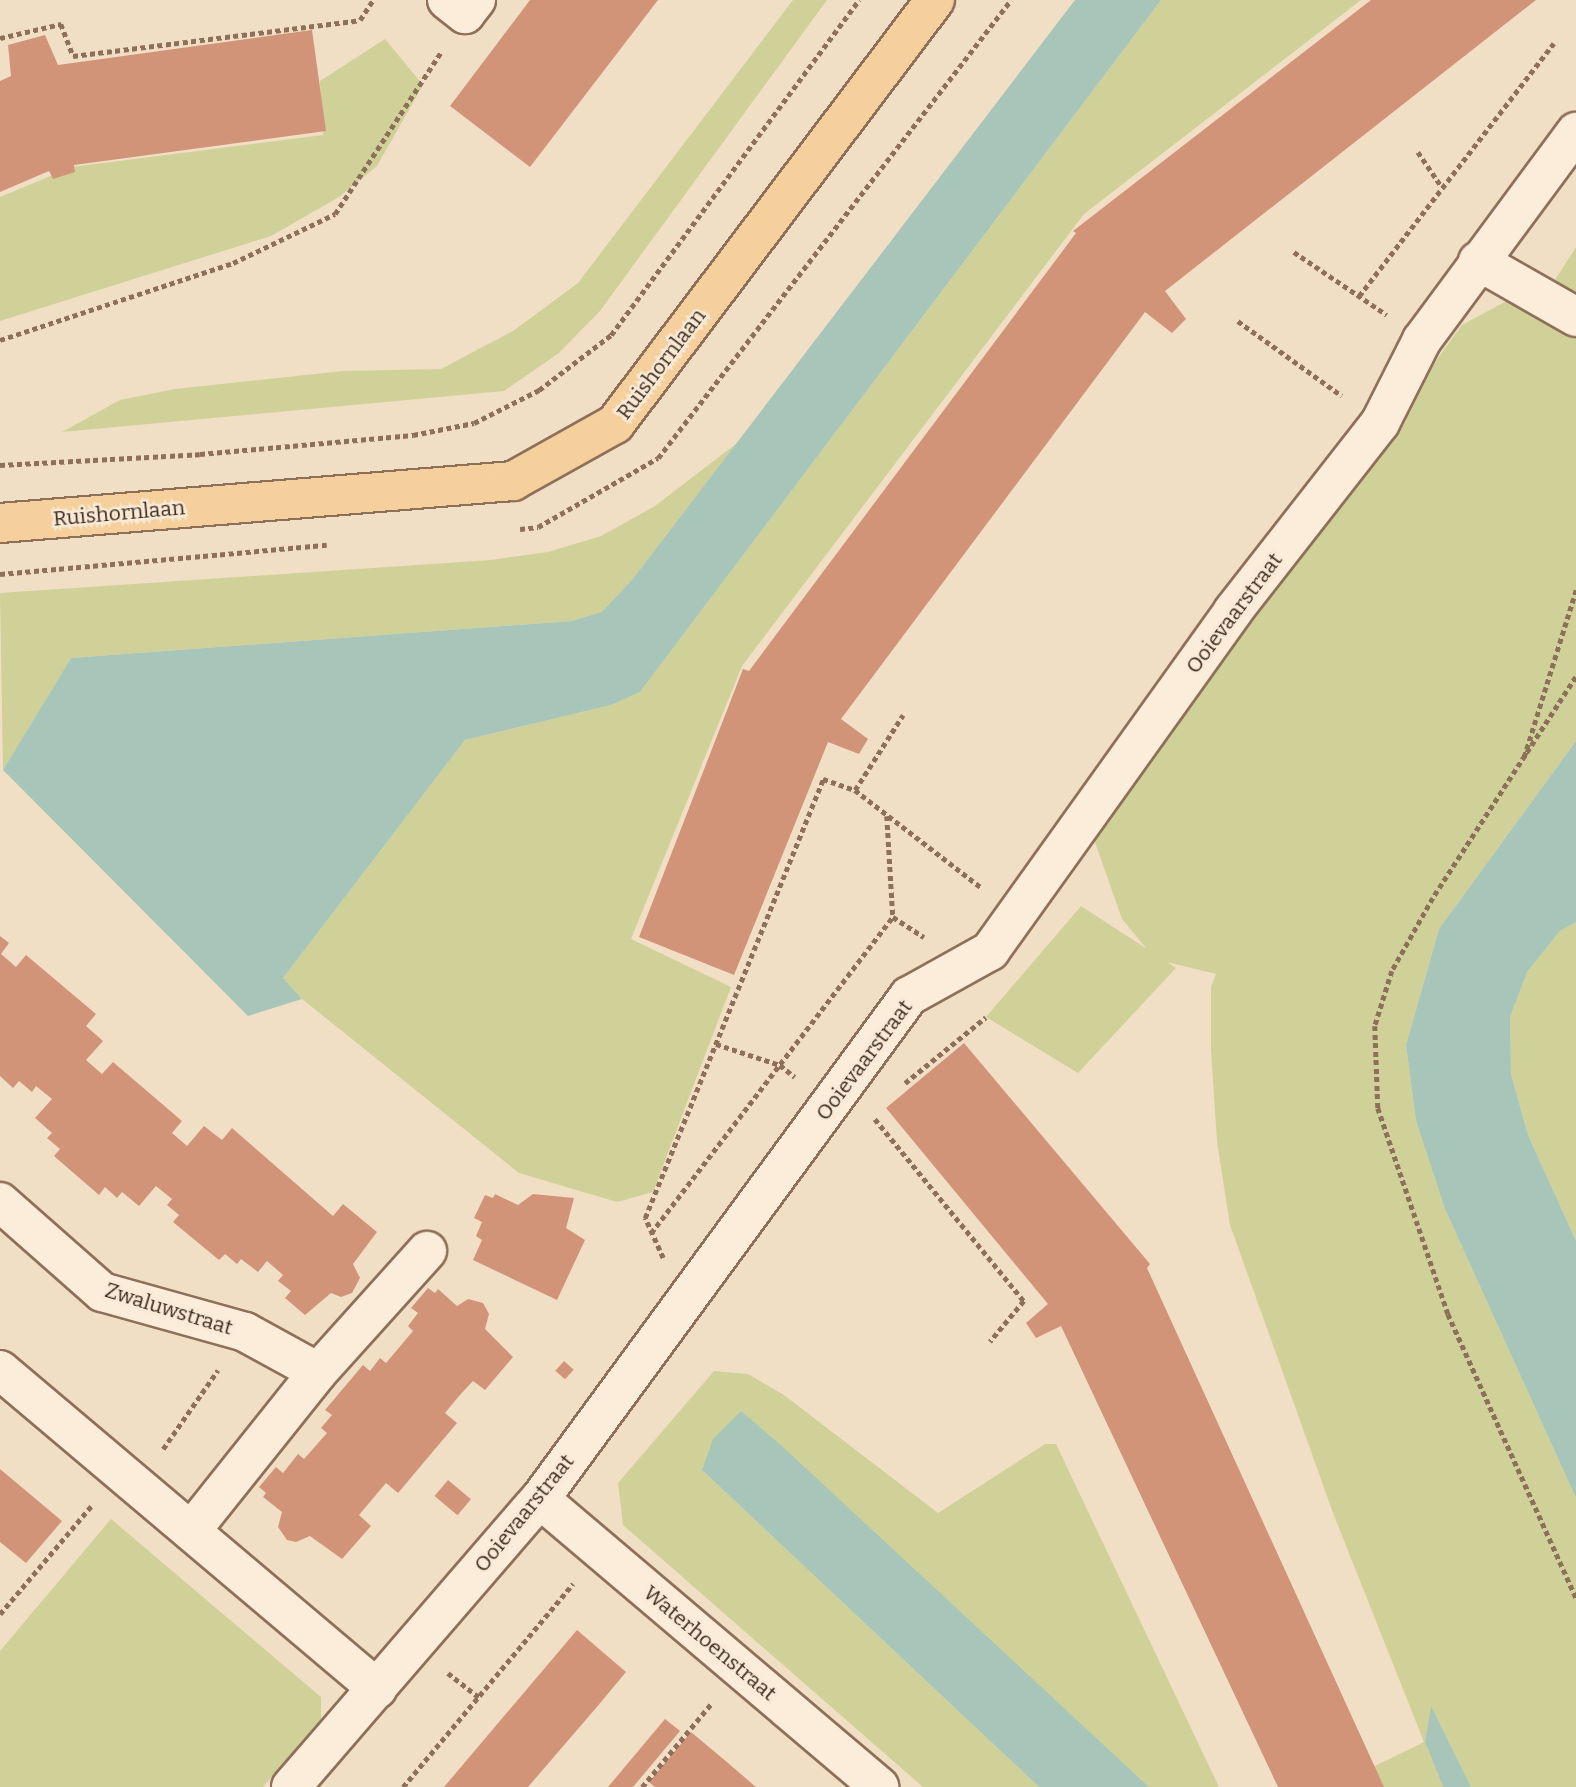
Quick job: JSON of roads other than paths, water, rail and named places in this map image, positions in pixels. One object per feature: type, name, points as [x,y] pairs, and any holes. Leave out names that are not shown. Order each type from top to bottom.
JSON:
[{"type":"main road","name":"Ruishornlaan","points":[[0,523],[513,481],[592,437],[615,424],[935,0]]},
{"type":"street","name":"Ooievaarstraat","points":[[291,1787],[540,1499],[909,996],[990,951],[1233,611],[1380,423],[1422,340],[1576,132]]},
{"type":"street","points":[[1478,261],[1576,317]]},
{"type":"street","name":"Zwaluwstraat","points":[[0,1202],[102,1292],[245,1332],[318,1372]]},
{"type":"street","points":[[191,1531],[318,1372],[427,1251]]},
{"type":"street","points":[[0,1370],[377,1689]]},
{"type":"street","name":"Waterhoenstraat","points":[[540,1499],[879,1787]]}]
